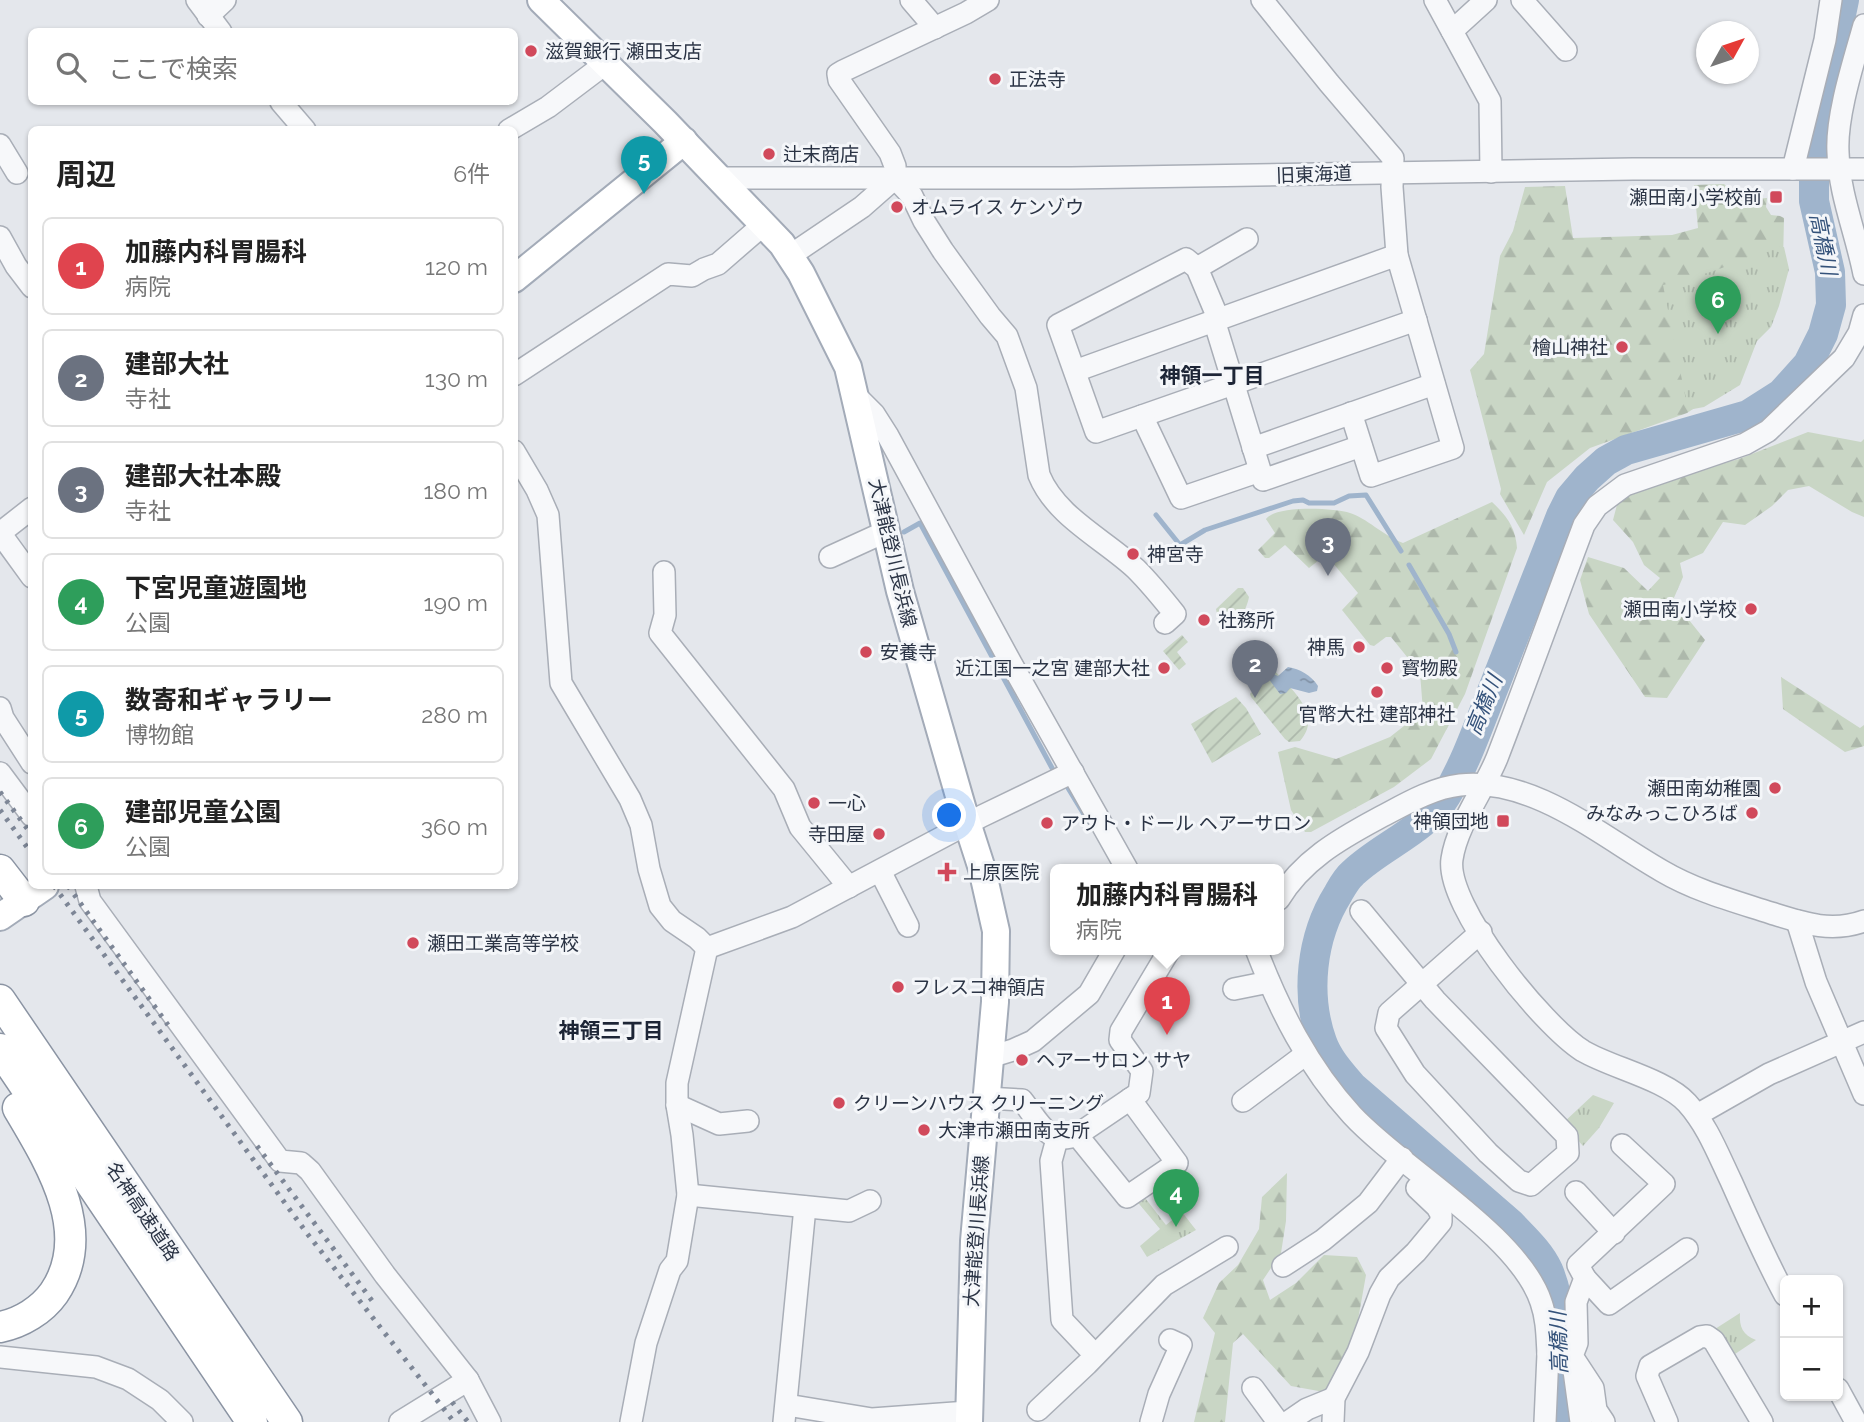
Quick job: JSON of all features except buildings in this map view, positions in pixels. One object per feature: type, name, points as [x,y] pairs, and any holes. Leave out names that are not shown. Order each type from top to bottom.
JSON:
[{"type":"highway","points":[[0,870],[23,901]]},
{"type":"highway","name":"名神高速道路","points":[[0,1000],[286,1422]]},
{"type":"highway","name":"名神高速道路","points":[[0,1049],[252,1422]]},
{"type":"highway","points":[[0,1079],[40,1145],[61,1191],[71,1224],[71,1253],[61,1283],[49,1299],[23,1320],[0,1327]]},
{"type":"main road","name":"大津能登川長浜線","points":[[541,0],[684,141],[791,255],[839,346],[856,396],[900,591],[991,901],[996,931],[995,1002],[974,1241],[969,1417]]},
{"type":"main road","points":[[518,276],[684,141]]},
{"type":"street","points":[[208,16],[225,0]]},
{"type":"street","points":[[911,0],[935,28]]},
{"type":"street","points":[[988,0],[838,75],[839,80],[890,153],[895,166],[895,178],[912,196],[943,251],[1007,335],[1026,388],[1043,486],[1084,529],[1120,555],[1146,580],[1175,614],[1165,623]]},
{"type":"street","points":[[1262,0],[1393,158],[1397,255],[1453,448],[1371,476],[1351,413]]},
{"type":"street","points":[[1435,0],[1490,101],[1491,172]]},
{"type":"street","points":[[1452,32],[1486,0]]},
{"type":"street","points":[[1522,0],[1566,50]]},
{"type":"street","points":[[1797,169],[1831,0]]},
{"type":"street","points":[[1864,25],[1840,127],[1836,169],[1864,274]]},
{"type":"street","points":[[516,126],[548,107],[605,64]]},
{"type":"street","points":[[284,105],[302,126]]},
{"type":"street","points":[[0,145],[17,173]]},
{"type":"street","name":"旧東海道","points":[[720,178],[1864,169]]},
{"type":"street","points":[[791,255],[862,207],[895,178]]},
{"type":"street","points":[[518,372],[668,274],[692,276],[718,264],[764,224]]},
{"type":"street","points":[[0,236],[16,267],[28,282]]},
{"type":"street","points":[[1197,268],[1247,239]]},
{"type":"street","points":[[1075,371],[1397,255]]},
{"type":"street","points":[[1361,446],[1263,480],[1234,385],[1216,319],[1197,268],[1186,259],[1058,325],[1096,432],[1234,385],[1416,320]]},
{"type":"street","points":[[1780,1284],[1697,1115],[1678,1095],[1584,1051],[1566,1038],[1523,994],[1481,932],[1458,891],[1452,861],[1478,785],[1497,759],[1584,525],[1597,506],[1625,485],[1745,444],[1768,431],[1844,358],[1859,333],[1864,315]]},
{"type":"street","points":[[1253,448],[1434,384]]},
{"type":"street","points":[[856,396],[874,414],[888,436],[1124,864]]},
{"type":"street","points":[[1142,416],[1181,498],[1260,471]]},
{"type":"street","points":[[518,458],[548,515],[561,683],[630,799],[641,825],[649,869],[660,906],[672,921],[698,938],[707,948]]},
{"type":"street","points":[[28,511],[0,533],[28,572]]},
{"type":"street","points":[[830,557],[887,531]]},
{"type":"street","points":[[664,572],[665,615],[660,633],[784,789],[800,827],[849,887]]},
{"type":"street","points":[[0,708],[3,718],[28,758]]},
{"type":"street","points":[[707,948],[792,917],[1073,772]]},
{"type":"street","points":[[0,773],[28,811]]},
{"type":"street","points":[[1284,892],[1300,871],[1327,848],[1397,808],[1459,785],[1478,785],[1509,790],[1578,818],[1694,888],[1797,921],[1825,927],[1846,927],[1864,921]]},
{"type":"street","points":[[880,871],[908,926]]},
{"type":"street","points":[[87,889],[90,901],[280,1161],[301,1163],[310,1171],[377,1265],[468,1380],[489,1422]]},
{"type":"street","points":[[1361,911],[1422,984],[1567,1136],[1568,1153],[1531,1185],[1519,1181],[1488,1153],[1415,1074],[1386,1028],[1390,1013],[1422,984],[1481,932]]},
{"type":"street","points":[[1797,921],[1816,982],[1864,1094]]},
{"type":"street","points":[[631,1422],[646,1343],[670,1270],[677,1261],[688,1195],[677,1105],[677,1083],[707,948]]},
{"type":"street","points":[[990,1057],[1032,1041],[1089,994],[1112,955]]},
{"type":"street","points":[[1095,1355],[1062,1320],[1051,1161],[1067,1137],[1139,1093],[1142,1071],[1120,1040],[1121,1031],[1166,955]]},
{"type":"street","points":[[1258,955],[1269,982],[1306,1054],[1328,1087],[1399,1163],[1441,1214],[1441,1222],[1390,1278],[1380,1294],[1358,1352],[1334,1398],[1333,1422]]},
{"type":"street","points":[[1234,989],[1269,982]]},
{"type":"street","points":[[1697,1115],[1769,1074],[1864,1032]]},
{"type":"street","points":[[1243,1101],[1306,1054]]},
{"type":"street","points":[[986,1098],[1022,1100],[1049,1134],[1067,1137],[1127,1197],[1178,1163],[1130,1099]]},
{"type":"street","points":[[677,1105],[719,1124],[748,1121]]},
{"type":"street","points":[[1622,1145],[1664,1184],[1578,1265],[1585,1278],[1609,1304],[1687,1250]]},
{"type":"street","points":[[1283,1266],[1323,1240],[1368,1203],[1399,1163]]},
{"type":"street","points":[[1399,1163],[1485,1229],[1530,1278],[1561,1355],[1581,1422]]},
{"type":"street","points":[[1576,1192],[1614,1233]]},
{"type":"street","points":[[688,1195],[849,1211],[870,1201]]},
{"type":"street","points":[[805,1206],[786,1413],[872,1420],[969,1417]]},
{"type":"street","points":[[1038,1410],[1164,1285],[1227,1247]]},
{"type":"street","points":[[1545,1422],[1561,1355],[1577,1343],[1576,1302],[1585,1278]]},
{"type":"street","points":[[1667,1422],[1647,1376],[1650,1366],[1700,1337],[1707,1336],[1714,1341],[1762,1422]]},
{"type":"street","points":[[1150,1422],[1159,1394],[1181,1346],[1170,1340]]},
{"type":"street","points":[[1561,1355],[1593,1388],[1596,1410],[1604,1422]]},
{"type":"street","points":[[0,1357],[96,1367],[128,1379],[160,1399],[182,1422]]},
{"type":"street","points":[[400,1422],[468,1380]]},
{"type":"street","points":[[1253,1388],[1278,1422]]},
{"type":"street","points":[[1288,1422],[1307,1409],[1334,1398]]},
{"type":"street","points":[[1843,1398],[1856,1422]]},
{"type":"green space","points":[[1724,184],[1741,200],[1767,198],[1766,207],[1771,215],[1784,218],[1783,262],[1731,384],[1687,413],[1590,448],[1547,482],[1524,535],[1500,494],[1501,489],[1470,370],[1484,354],[1500,256],[1513,231],[1525,187],[1565,186],[1573,238],[1672,235],[1698,228],[1694,185]]},
{"type":"green space","points":[[1771,246],[1784,247],[1789,269],[1771,327],[1757,341],[1740,385],[1704,407],[1688,410],[1663,285],[1718,269]]},
{"type":"green space","points":[[1808,432],[1861,442],[1864,439],[1864,517],[1809,486],[1788,490],[1772,506],[1745,525],[1723,522],[1703,553],[1680,563],[1683,577],[1673,600],[1705,640],[1667,698],[1645,697],[1589,614],[1580,580],[1588,557],[1624,568],[1648,591],[1660,578],[1644,565],[1633,542],[1613,520],[1618,501],[1636,487],[1739,459]]},
{"type":"green space","points":[[1492,502],[1509,522],[1515,534],[1517,548],[1465,694],[1431,759],[1394,787],[1311,832],[1305,832],[1291,810],[1278,752],[1295,747],[1336,759],[1390,737],[1423,711],[1420,673],[1391,637],[1386,637],[1374,646],[1370,645],[1342,610],[1358,593],[1327,556],[1309,568],[1285,545],[1269,558],[1265,558],[1258,550],[1275,533],[1266,519],[1281,511],[1342,511],[1356,515],[1403,543]]},
{"type":"green space","points":[[1238,588],[1243,588],[1249,597],[1240,618],[1229,626],[1217,614],[1216,609]]},
{"type":"green space","points":[[1182,635],[1188,642],[1177,652],[1186,664],[1179,670],[1163,651]]},
{"type":"green space","points":[[1273,671],[1296,695],[1307,712],[1306,731],[1300,741],[1289,742],[1285,739],[1251,697],[1250,694]]},
{"type":"green space","points":[[1781,677],[1860,728],[1864,725],[1864,746],[1845,752],[1783,709]]},
{"type":"green space","points":[[1236,697],[1246,708],[1261,734],[1212,763],[1191,724]]},
{"type":"green space","points":[[1593,1095],[1614,1103],[1599,1128],[1583,1146],[1563,1123]]},
{"type":"green space","points":[[1287,1173],[1286,1221],[1281,1253],[1263,1280],[1270,1300],[1296,1283],[1324,1255],[1357,1257],[1366,1275],[1353,1348],[1324,1392],[1291,1386],[1243,1334],[1233,1343],[1225,1422],[1194,1422],[1215,1333],[1203,1318],[1219,1283],[1238,1265],[1259,1229],[1262,1197]]},
{"type":"green space","points":[[1142,1194],[1166,1225],[1182,1212],[1196,1230],[1147,1257],[1140,1246],[1160,1229],[1135,1199]]},
{"type":"green space","points":[[1740,1313],[1743,1330],[1756,1340],[1732,1356],[1715,1329]]},
{"type":"water","points":[[1288,667],[1309,676],[1318,686],[1317,691],[1309,693],[1290,688],[1286,693],[1280,694],[1268,678],[1273,674],[1278,676]]},
{"type":"waterway","name":"高橋川","points":[[1559,1422],[1560,1326],[1554,1288],[1545,1263],[1510,1223],[1352,1086],[1335,1066],[1322,1042],[1314,1005],[1312,986],[1317,947],[1329,911],[1348,878],[1364,863],[1427,819],[1446,796],[1473,741],[1570,498],[1606,461],[1626,450],[1748,415],[1781,394],[1808,364],[1823,334],[1831,305],[1830,272],[1814,201],[1814,144],[1844,0]]},
{"type":"waterway","points":[[1156,515],[1180,545],[1205,530],[1293,501],[1334,503],[1349,496],[1366,495],[1401,551]]},
{"type":"waterway","points":[[904,532],[920,523],[1052,768]]},
{"type":"waterway","points":[[1409,565],[1449,634],[1456,652]]},
{"type":"waterway","points":[[1068,788],[1088,821]]},
{"type":"railway","points":[[0,792],[28,830]]},
{"type":"railway","points":[[0,810],[28,848]]},
{"type":"railway","points":[[56,889],[306,1232],[454,1422]]},
{"type":"railway","points":[[70,889],[168,1025]]},
{"type":"railway","points":[[257,1146],[376,1306]]},
{"type":"railway","points":[[452,1402],[468,1422]]},
{"type":"place","name":"滋賀銀行 瀬田支店","points":[[531,51]]},
{"type":"place","name":"正法寺","points":[[995,79]]},
{"type":"place","name":"辻末商店","points":[[769,154]]},
{"type":"place","name":"数寄和ギャラリー","points":[[644,194]]},
{"type":"place","name":"瀬田南小学校前","points":[[1776,197]]},
{"type":"place","name":"オムライス ケンゾウ","points":[[897,207]]},
{"type":"place","name":"建部児童公園","points":[[1718,334]]},
{"type":"place","name":"檜山神社","points":[[1622,347]]},
{"type":"place","name":"神宮寺","points":[[1133,554]]},
{"type":"place","name":"建部大社本殿","points":[[1328,576]]},
{"type":"place","name":"瀬田南小学校","points":[[1751,609]]},
{"type":"place","name":"社務所","points":[[1204,620]]},
{"type":"place","name":"神馬","points":[[1359,647]]},
{"type":"place","name":"安養寺","points":[[866,652]]},
{"type":"place","name":"近江国一之宮 建部大社","points":[[1164,668]]},
{"type":"place","name":"寳物殿","points":[[1387,668]]},
{"type":"place","name":"官幣大社 建部神社","points":[[1377,692]]},
{"type":"place","name":"建部大社","points":[[1255,698]]},
{"type":"place","name":"瀬田南幼稚園","points":[[1775,788]]},
{"type":"place","name":"一心","points":[[814,803]]},
{"type":"place","name":"みなみっこひろば","points":[[1752,813]]},
{"type":"place","name":"神領団地","points":[[1503,821]]},
{"type":"place","name":"アウト・ドール ヘアーサロン","points":[[1047,823]]},
{"type":"place","name":"寺田屋","points":[[879,834]]},
{"type":"place","name":"上原医院","points":[[947,872]]},
{"type":"place","name":"瀬田工業高等学校","points":[[413,943]]},
{"type":"place","name":"フレスコ神領店","points":[[898,987]]},
{"type":"place","name":"加藤内科胃腸科","points":[[1167,1035]]},
{"type":"place","name":"ヘアーサロン サヤ","points":[[1022,1060]]},
{"type":"place","name":"クリーンハウス クリーニング","points":[[839,1103]]},
{"type":"place","name":"大津市瀬田南支所","points":[[924,1130]]},
{"type":"place","name":"下宮児童遊園地","points":[[1176,1227]]},
{"type":"district","name":"神領一丁目","points":[[1212,376]]},
{"type":"district","name":"神領三丁目","points":[[611,1031]]}]
